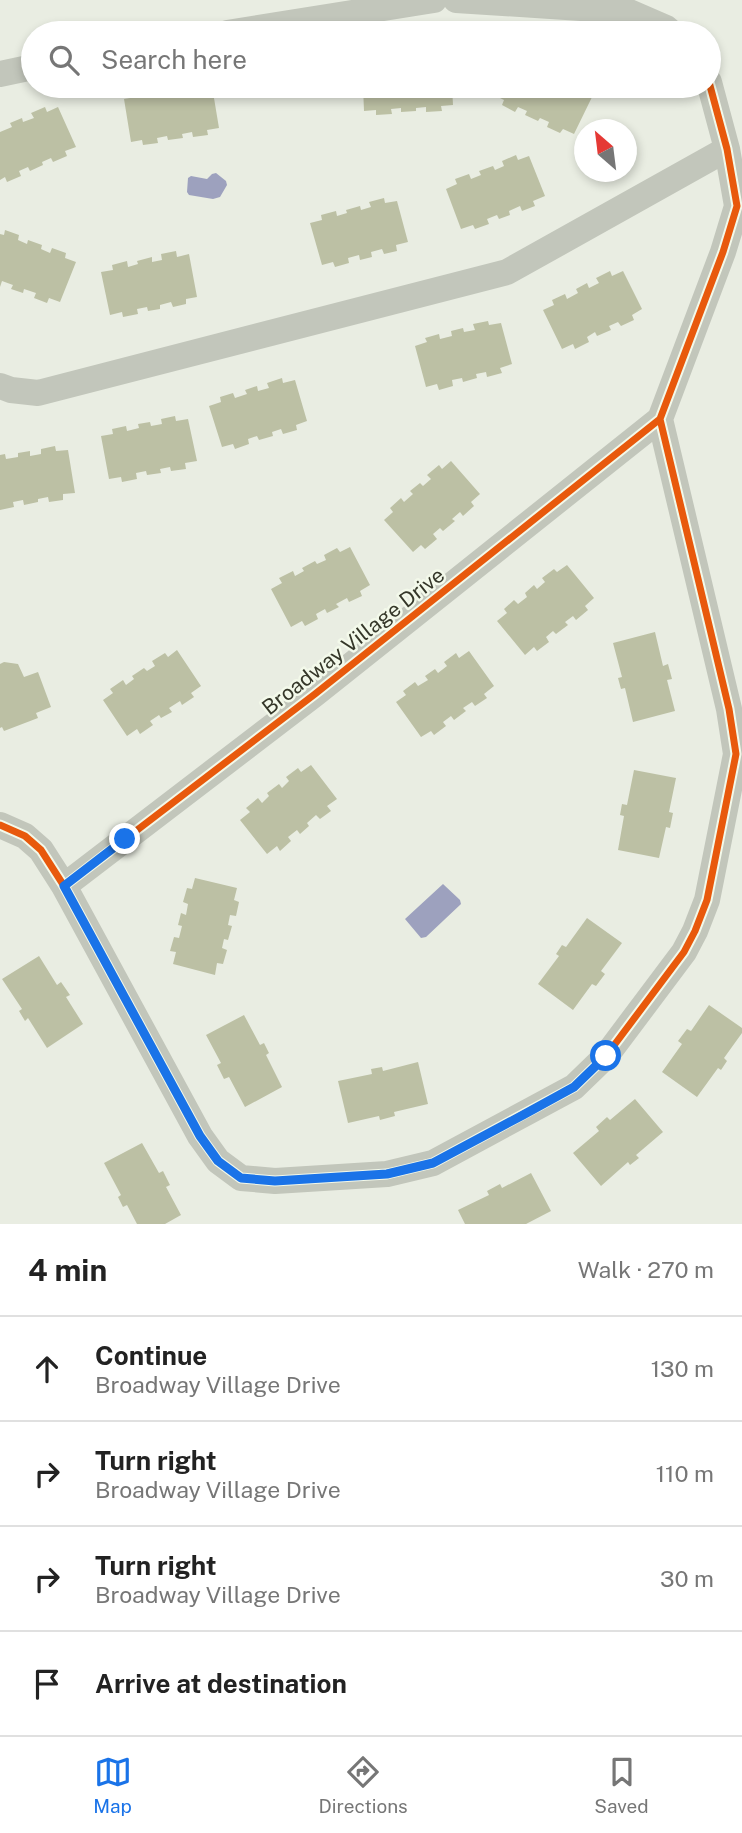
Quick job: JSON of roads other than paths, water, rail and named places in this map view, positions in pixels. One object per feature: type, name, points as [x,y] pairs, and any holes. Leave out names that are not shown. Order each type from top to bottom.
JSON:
[{"type":"street","points":[[302,21],[434,0]]},
{"type":"street","points":[[456,0],[627,11],[650,21]]},
{"type":"street","points":[[0,74],[21,70]]},
{"type":"street","points":[[0,825],[25,836],[41,850],[64,886],[200,1136],[218,1161],[241,1178],[275,1181],[387,1174],[433,1163],[574,1087],[606,1056],[684,951],[695,930],[707,900],[736,754],[729,709],[660,419],[723,252],[737,206],[727,149],[713,98]]},
{"type":"street","points":[[0,386],[38,393],[507,272],[727,149]]},
{"type":"street","name":"Broadway Village Drive","points":[[64,886],[315,694],[660,419]]},
{"type":"water","points":[[216,173],[227,185],[220,197],[213,199],[189,195],[188,178],[191,176],[207,179]]},
{"type":"water","points":[[443,884],[461,904],[426,937],[421,938],[405,919]]}]
